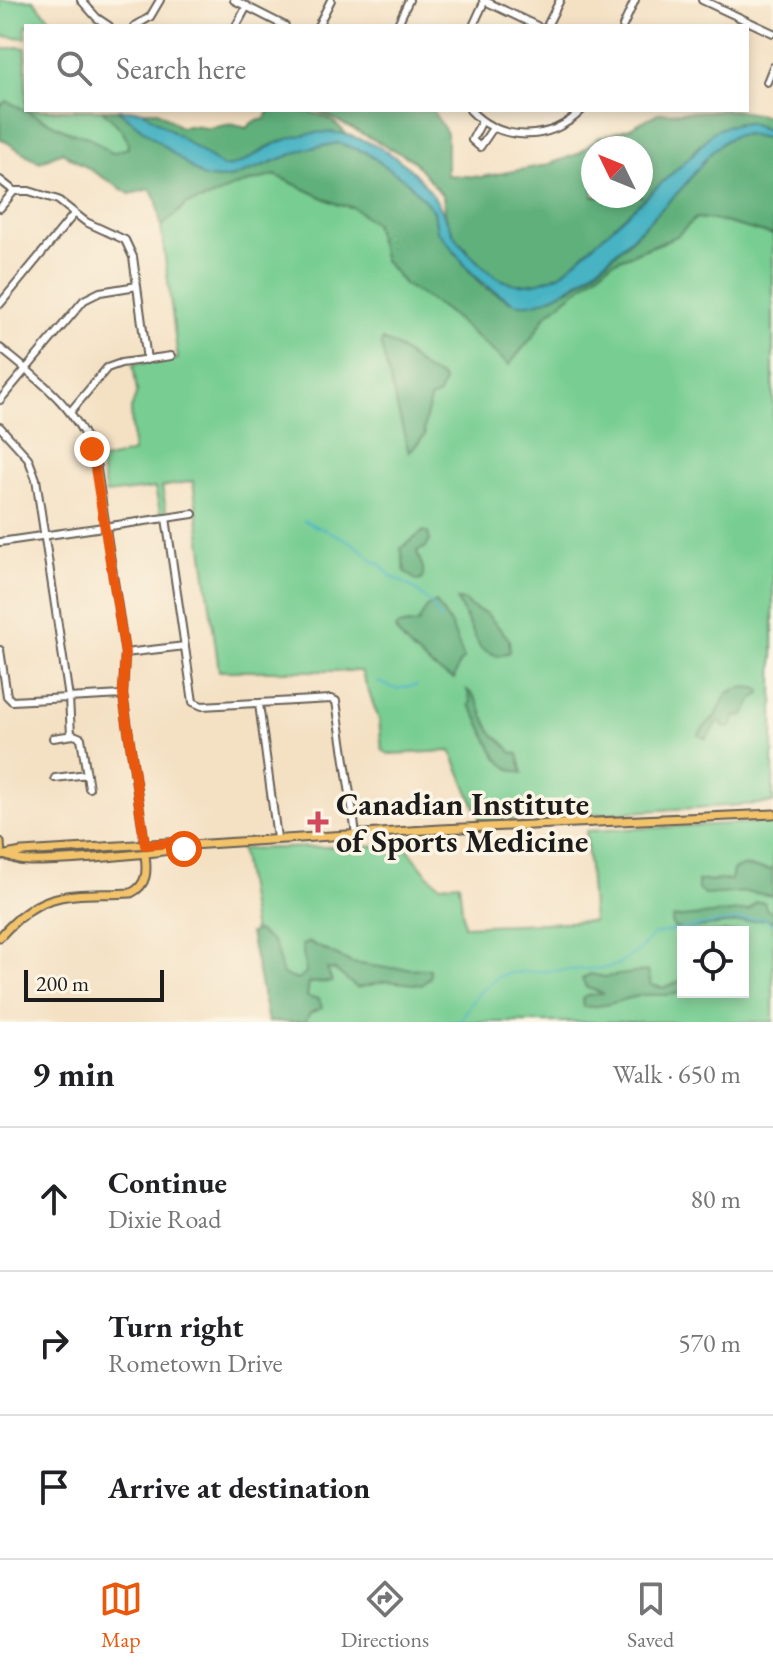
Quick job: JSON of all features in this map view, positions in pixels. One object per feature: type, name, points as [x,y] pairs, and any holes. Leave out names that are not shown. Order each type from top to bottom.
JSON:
[{"type":"main road","points":[[0,842],[3,856],[20,861],[145,849],[183,842],[191,845],[277,838],[773,814]]},
{"type":"main road","points":[[0,937],[23,912],[39,902],[55,897],[131,893],[137,890],[145,881],[145,849]]},
{"type":"street","points":[[81,0],[106,24]]},
{"type":"street","points":[[138,24],[152,14],[160,0]]},
{"type":"street","points":[[234,0],[281,24]]},
{"type":"street","points":[[320,24],[331,0]]},
{"type":"street","points":[[398,24],[409,0]]},
{"type":"street","points":[[474,24],[484,0],[533,24]]},
{"type":"street","points":[[548,24],[560,0]]},
{"type":"street","points":[[624,24],[635,0]]},
{"type":"street","points":[[702,0],[773,33]]},
{"type":"street","points":[[237,24],[247,6]]},
{"type":"street","points":[[767,82],[773,67]]},
{"type":"street","points":[[472,112],[493,128],[520,135],[538,134],[562,125],[579,112]]},
{"type":"street","points":[[482,121],[472,140],[476,146],[480,147],[485,142],[493,128]]},
{"type":"street","points":[[0,180],[14,191],[29,191],[50,197],[66,205],[74,214],[125,240],[133,257],[147,360]]},
{"type":"street","points":[[0,208],[14,191]]},
{"type":"street","points":[[0,304],[74,214]]},
{"type":"street","points":[[0,400],[84,300],[100,292],[137,286]]},
{"type":"street","points":[[0,348],[71,411],[92,449],[125,653],[123,695],[145,849]]},
{"type":"street","points":[[71,411],[107,368],[171,356]]},
{"type":"street","points":[[0,427],[28,458],[36,479],[69,698],[71,735]]},
{"type":"street","points":[[0,542],[193,514]]},
{"type":"street","points":[[166,518],[191,697],[195,704],[330,699],[337,702],[356,834]]},
{"type":"street","points":[[125,653],[185,646]]},
{"type":"street","points":[[0,650],[2,694],[9,700],[123,695]]},
{"type":"street","points":[[259,704],[277,838]]},
{"type":"street","points":[[53,738],[71,735],[78,736],[82,741],[89,788]]},
{"type":"street","points":[[55,778],[87,774]]},
{"type":"green space","points":[[0,0],[33,0],[55,24],[24,24],[24,38],[0,36]]},
{"type":"green space","points":[[24,48],[24,112],[121,112],[160,141],[130,194],[62,152],[39,162],[0,138],[0,50]]},
{"type":"green space","points":[[7,101],[69,132],[88,137],[112,153],[128,148],[127,142],[119,127],[104,112],[121,112],[203,176],[219,179],[233,177],[306,149],[338,143],[365,152],[408,182],[434,211],[437,230],[471,273],[483,286],[511,302],[562,292],[590,275],[656,215],[716,147],[736,135],[773,140],[773,235],[696,218],[677,236],[612,262],[546,315],[509,365],[444,309],[405,285],[384,260],[374,223],[352,207],[339,205],[275,175],[187,204],[161,227],[157,202],[150,189],[130,194],[62,152],[39,162],[0,138],[0,106]]},
{"type":"green space","points":[[142,112],[159,112],[180,127],[207,128],[228,124],[246,128],[253,122],[265,119],[269,112],[308,112],[331,120],[347,135],[298,136],[270,146],[242,162],[223,167]]},
{"type":"green space","points":[[321,112],[433,112],[447,133],[447,175],[482,177],[546,165],[581,152],[581,208],[634,208],[561,275],[538,283],[512,285],[487,272],[455,237],[446,217],[443,196],[413,160]]},
{"type":"green space","points":[[745,112],[773,117],[773,132],[748,123],[730,125],[699,146],[653,191],[653,136],[604,136],[630,128],[658,113]]},
{"type":"green space","points":[[275,175],[339,205],[352,207],[374,223],[384,260],[405,285],[444,309],[509,364],[534,335],[545,315],[612,262],[664,242],[696,218],[773,235],[773,803],[481,821],[451,751],[389,754],[382,750],[379,720],[361,671],[219,671],[193,481],[162,487],[167,515],[161,516],[155,488],[106,494],[100,461],[133,452],[131,409],[137,392],[133,364],[178,359],[161,227],[186,204]]},
{"type":"green space","points":[[382,340],[444,382],[439,395],[430,399],[425,435],[409,453],[381,346]]},
{"type":"green space","points":[[424,531],[428,533],[430,541],[425,548],[417,551],[423,571],[422,580],[417,581],[405,572],[401,548]]},
{"type":"green space","points":[[457,600],[466,601],[469,606],[487,614],[509,639],[510,652],[498,656],[481,649]]},
{"type":"green space","points":[[436,602],[451,625],[464,659],[459,663],[454,679],[422,658],[395,629],[418,623],[427,607]]},
{"type":"green space","points":[[746,687],[760,689],[761,694],[753,699],[743,716],[737,716],[730,727],[723,727],[723,723],[718,722],[706,739],[699,735],[716,715],[725,696]]},
{"type":"green space","points":[[467,690],[476,699],[493,733],[511,752],[518,754],[523,773],[512,770],[496,756],[469,705]]},
{"type":"green space","points":[[773,822],[773,1022],[268,1022],[241,849],[405,845],[428,875],[440,885],[459,883],[464,926],[593,921],[586,831]]},
{"type":"green space","points":[[742,866],[773,870],[773,896],[749,892],[705,895],[698,890],[698,881],[731,880],[733,870]]},
{"type":"green space","points":[[756,902],[764,902],[767,910],[773,911],[773,922],[766,919],[677,928],[672,924],[673,918],[749,910]]},
{"type":"green space","points":[[257,931],[274,943],[283,975],[298,980],[306,973],[302,945],[309,942],[352,963],[430,969],[430,977],[422,985],[387,981],[357,988],[335,970],[327,969],[332,982],[309,983],[307,997],[319,999],[322,1008],[310,1013],[305,1022],[268,1022],[250,933]]},
{"type":"green space","points":[[648,971],[651,985],[663,988],[677,982],[677,993],[645,995],[583,1007],[582,999],[587,995],[604,994],[586,987],[582,979],[590,974],[605,977]]},
{"type":"water","points":[[121,112],[144,112],[223,167],[237,164],[273,145],[302,135],[332,132],[363,140],[395,157],[422,182],[437,202],[456,238],[485,268],[504,281],[524,284],[561,274],[634,208],[653,208],[653,191],[713,132],[726,126],[748,123],[773,132],[773,140],[742,135],[724,141],[687,183],[604,262],[556,295],[534,303],[515,303],[474,275],[437,230],[434,211],[408,182],[365,152],[338,143],[306,149],[233,177],[203,177]]},
{"type":"waterway","points":[[304,521],[346,539],[367,555]]},
{"type":"waterway","points":[[369,557],[379,563]]},
{"type":"waterway","points":[[380,564],[391,576],[415,589]]},
{"type":"waterway","points":[[416,590],[429,602]]},
{"type":"waterway","points":[[431,603],[441,620]]},
{"type":"waterway","points":[[378,682],[396,689],[417,685]]},
{"type":"waterway","points":[[459,1022],[478,994],[498,977],[510,973],[606,968],[619,964],[641,949],[653,935],[720,922],[764,918],[773,925]]},
{"type":"place","name":"Canadian Institute of Sports Medicine","points":[[318,822]]},
{"type":"route","points":[[92,449],[125,653],[123,695],[145,845],[183,842],[191,845],[184,849]]}]
